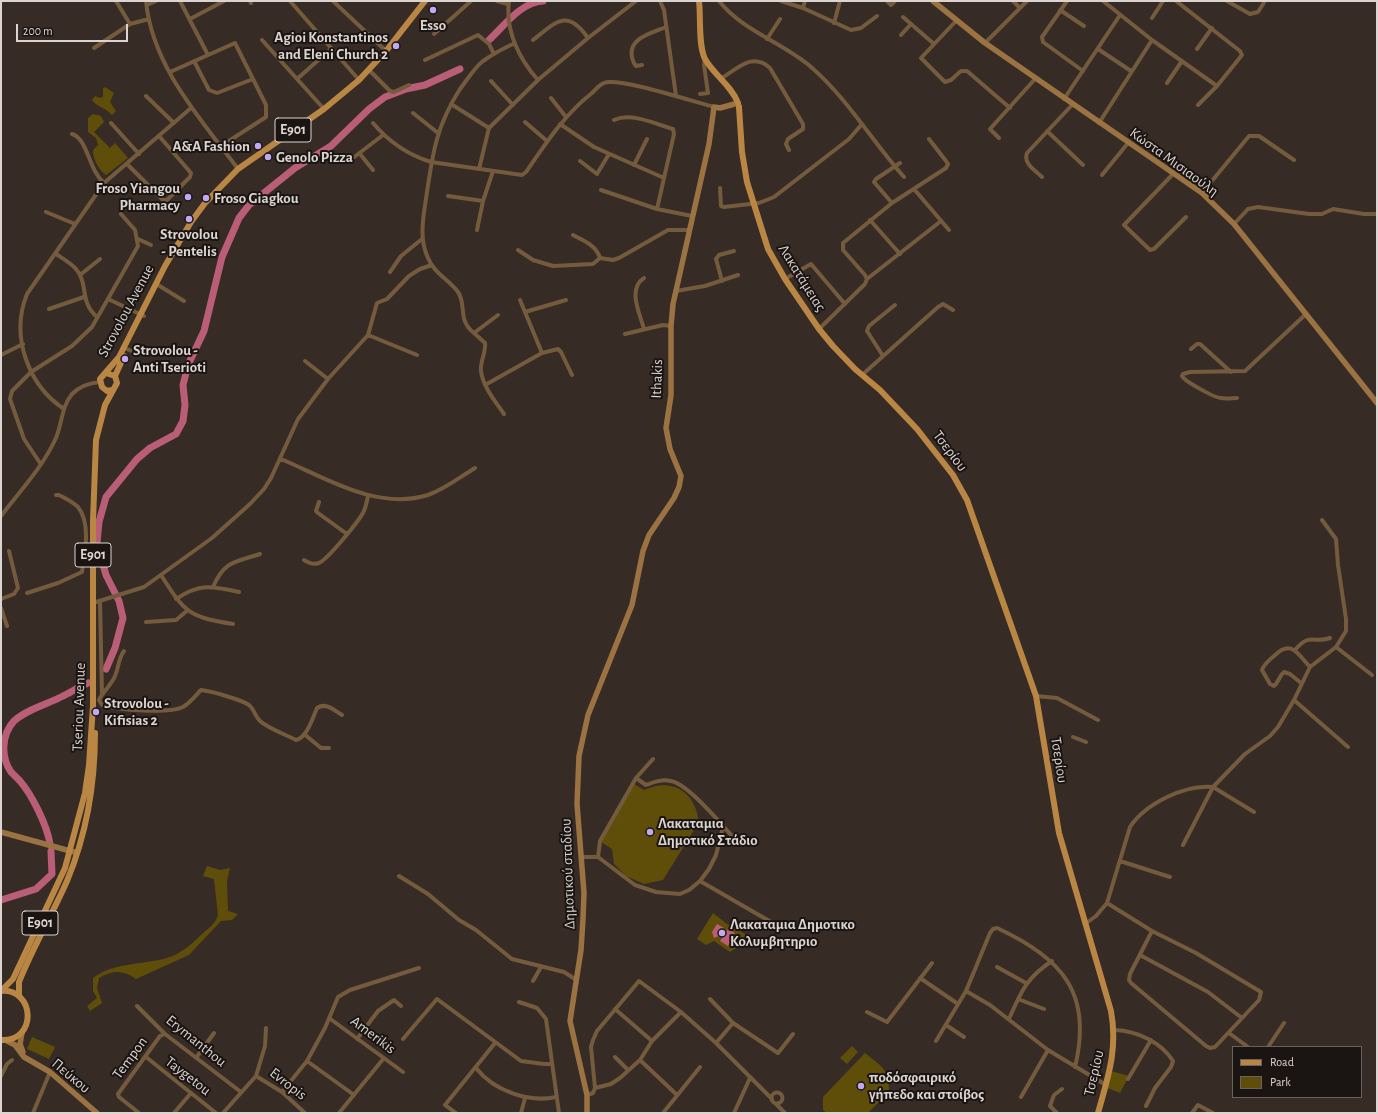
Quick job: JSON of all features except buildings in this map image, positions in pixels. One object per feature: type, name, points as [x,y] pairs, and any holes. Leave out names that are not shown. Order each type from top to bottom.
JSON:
[{"type":"main road","name":"Strovolou Avenue","points":[[115,376],[159,278],[198,212],[238,169],[324,109],[359,80],[386,51],[425,1]]},
{"type":"main road","points":[[699,1],[702,47],[705,59],[734,94],[739,105],[720,108],[714,107]]},
{"type":"main road","name":"Κώστα Μισιαούλη","points":[[933,1],[956,21],[1035,79],[1202,193],[1234,224],[1377,403]]},
{"type":"main road","name":"Λακατάμειας","points":[[739,105],[745,172],[753,204],[768,249],[785,279],[819,329],[833,346],[892,402],[917,429]]},
{"type":"main road","name":"Ithakis","points":[[618,638],[632,605],[643,551],[648,535],[674,498],[679,487],[681,476],[670,449],[666,428],[671,378],[671,326],[676,290],[708,144],[714,107]]},
{"type":"main road","name":"Strovolou Avenue","points":[[106,373],[119,357],[142,316],[169,261]]},
{"type":"main road","points":[[106,373],[115,376]]},
{"type":"main road","name":"E901","points":[[104,389],[100,382],[106,373]]},
{"type":"main road","name":"E901","points":[[112,390],[117,384],[115,376]]},
{"type":"main road","points":[[104,389],[112,390]]},
{"type":"main road","name":"Tseriou Avenue","points":[[104,389],[105,405]]},
{"type":"main road","name":"Tseriou Avenue","points":[[1,991],[13,979],[22,962],[73,852],[86,788],[93,704],[96,602],[93,538],[96,440],[105,405],[112,390]]},
{"type":"main road","name":"Τσερίου","points":[[917,429],[953,475],[967,500],[1036,696],[1059,833],[1085,924],[1106,989],[1115,1030],[1112,1058],[1098,1113]]},
{"type":"main road","name":"Δημοτικού σταδίου","points":[[587,1113],[588,1094],[570,1021],[575,979],[581,950],[583,919],[581,857],[577,804],[579,756],[588,715],[618,638]]},
{"type":"main road","name":"Tseriou Avenue","points":[[19,996],[18,985],[21,976],[58,901],[91,797],[95,755],[93,704]]},
{"type":"main road","points":[[1,832],[73,852]]},
{"type":"main road","points":[[1,991],[12,992],[19,996],[24,1002],[28,1017],[22,1033],[15,1038],[3,1041]]},
{"type":"main road","name":"Πεύκου","points":[[22,1033],[21,1046],[28,1059]]},
{"type":"main road","name":"Πεύκου","points":[[3,1041],[15,1045],[28,1059],[50,1072],[97,1113]]},
{"type":"street","points":[[116,1],[130,24]]},
{"type":"street","points":[[156,1],[146,3],[158,51],[191,108],[238,169]]},
{"type":"street","points":[[180,1],[208,55]]},
{"type":"street","points":[[190,19],[224,1]]},
{"type":"street","points":[[290,1],[359,80]]},
{"type":"street","points":[[333,1],[386,51]]},
{"type":"street","points":[[434,34],[471,1]]},
{"type":"street","points":[[497,1],[509,2],[510,20],[515,43],[526,67],[538,80]]},
{"type":"street","points":[[479,169],[489,128],[538,80],[588,38],[636,1]]},
{"type":"street","points":[[660,1],[664,10],[676,96]]},
{"type":"street","points":[[719,1],[742,24],[789,51],[811,67],[828,84],[862,124],[904,177]]},
{"type":"street","points":[[782,1],[803,8],[851,30],[856,30],[877,16]]},
{"type":"street","points":[[803,8],[805,1]]},
{"type":"street","points":[[834,23],[840,1]]},
{"type":"street","points":[[887,1],[890,5],[895,1]]},
{"type":"street","points":[[1013,1],[1020,8]]},
{"type":"street","points":[[985,43],[1027,1]]},
{"type":"street","points":[[1067,1],[1042,37],[1043,42],[1083,71]]},
{"type":"street","points":[[1103,1],[1152,40],[1217,86]]},
{"type":"street","points":[[1152,18],[1163,1]]},
{"type":"street","points":[[1176,1],[1212,28],[1240,51],[1242,55],[1217,86],[1198,105]]},
{"type":"street","points":[[1227,1],[1250,14],[1258,12],[1265,1]]},
{"type":"street","points":[[1060,10],[1084,26]]},
{"type":"street","points":[[1064,99],[1120,15]]},
{"type":"street","points":[[903,17],[934,44]]},
{"type":"street","points":[[94,48],[130,24],[149,19]]},
{"type":"street","points":[[767,39],[780,19]]},
{"type":"street","points":[[533,40],[551,26],[564,20],[571,21],[580,26],[588,38]]},
{"type":"street","points":[[956,21],[921,58],[945,82],[951,80],[964,70],[1010,108]]},
{"type":"street","points":[[901,35],[911,24]]},
{"type":"street","points":[[642,65],[636,66],[633,63],[630,50],[633,44],[648,34],[666,27]]},
{"type":"street","points":[[1197,49],[1212,28]]},
{"type":"street","points":[[424,60],[478,35],[489,44],[494,54]]},
{"type":"street","points":[[262,40],[324,109]]},
{"type":"street","points":[[1098,123],[1152,40]]},
{"type":"street","points":[[170,72],[235,43],[266,105],[266,117],[220,146]]},
{"type":"street","points":[[504,414],[486,385],[481,371],[482,361],[486,352],[485,343],[464,322],[461,299],[458,292],[435,270],[422,239],[424,213],[438,133],[451,104],[465,82],[482,62],[515,43]]},
{"type":"street","points":[[297,78],[332,48]]},
{"type":"street","points":[[1098,49],[1131,71]]},
{"type":"street","points":[[700,94],[708,92],[704,65],[705,59]]},
{"type":"street","points":[[722,78],[749,62],[756,60],[763,61],[770,68],[803,124],[803,129],[788,139],[786,144],[789,150]]},
{"type":"street","points":[[194,61],[209,90],[213,92],[217,93],[253,79]]},
{"type":"street","points":[[1167,83],[1182,61]]},
{"type":"street","points":[[369,70],[390,91],[394,92],[410,85]]},
{"type":"street","points":[[999,138],[990,130],[1035,79]]},
{"type":"street","points":[[491,81],[513,105]]},
{"type":"street","points":[[373,124],[383,135],[402,149],[419,158],[432,162],[522,175],[526,172],[547,141],[574,107],[604,83],[618,83],[676,96],[714,107]]},
{"type":"street","points":[[146,96],[174,123]]},
{"type":"street","points":[[551,98],[566,117]]},
{"type":"street","points":[[451,104],[489,128]]},
{"type":"street","points":[[1042,177],[1026,162],[1025,158],[1027,153],[1072,105]]},
{"type":"street","points":[[64,409],[52,401],[40,388],[31,372],[23,344],[22,310],[27,294],[104,183],[191,108]]},
{"type":"street","points":[[413,113],[438,133]]},
{"type":"street","points":[[614,120],[620,117],[632,118],[673,129],[674,134],[657,209]]},
{"type":"street","points":[[525,122],[547,141]]},
{"type":"street","points":[[111,123],[139,154]]},
{"type":"street","points":[[560,124],[594,147],[664,178]]},
{"type":"street","points":[[720,188],[721,206],[753,204],[765,201],[782,193],[849,139],[862,124]]},
{"type":"street","points":[[1047,131],[1083,165]]},
{"type":"street","points":[[72,134],[78,136],[82,140],[91,167],[99,179],[104,183]]},
{"type":"street","points":[[349,161],[383,135]]},
{"type":"street","points":[[127,164],[163,200],[167,200],[190,177],[191,173],[159,136]]},
{"type":"street","points":[[1202,193],[1249,136],[1260,136],[1294,160]]},
{"type":"street","points":[[634,165],[647,139]]},
{"type":"street","points":[[867,279],[842,246],[870,220],[892,203],[946,168],[948,164],[930,139]]},
{"type":"street","points":[[1102,175],[1128,143]]},
{"type":"street","points":[[360,154],[373,170]]},
{"type":"street","points":[[580,161],[597,174],[609,154]]},
{"type":"street","points":[[892,203],[874,182],[900,163]]},
{"type":"street","points":[[478,230],[483,201],[493,171]]},
{"type":"street","points":[[1174,174],[1124,225],[1150,250],[1154,249],[1186,217]]},
{"type":"street","points":[[914,189],[949,230]]},
{"type":"street","points":[[600,190],[657,209],[692,216]]},
{"type":"street","points":[[448,196],[483,201]]},
{"type":"street","points":[[1234,224],[1248,210],[1258,207],[1309,214],[1322,214],[1333,209],[1364,214],[1377,214]]},
{"type":"street","points":[[46,212],[75,224]]},
{"type":"street","points":[[40,464],[24,439],[10,399],[12,391],[31,372],[78,341],[92,327],[138,246],[138,239],[135,230],[121,214]]},
{"type":"street","points":[[870,220],[900,254]]},
{"type":"street","points":[[819,329],[865,284],[867,279],[941,221]]},
{"type":"street","points":[[518,250],[533,260],[553,266],[593,264],[600,258],[613,260],[619,258],[668,230],[689,230]]},
{"type":"street","points":[[572,235],[592,245],[598,252],[600,258]]},
{"type":"street","points":[[138,239],[151,245]]},
{"type":"street","points":[[390,272],[401,256],[422,239]]},
{"type":"street","points":[[722,281],[716,259],[719,254],[734,251]]},
{"type":"street","points":[[56,254],[76,269],[80,275],[84,297],[91,312],[98,317]]},
{"type":"street","points":[[80,275],[100,259]]},
{"type":"street","points":[[102,696],[96,602],[123,595],[144,587],[162,575],[212,538],[264,490],[281,459],[298,419],[328,379],[368,335],[377,303],[387,299],[409,276],[432,264]]},
{"type":"street","points":[[785,279],[811,264],[845,304]]},
{"type":"street","points":[[676,290],[705,286],[738,275]]},
{"type":"street","points":[[644,278],[639,281],[635,296],[644,329]]},
{"type":"street","points":[[158,285],[184,301]]},
{"type":"street","points":[[49,309],[84,297]]},
{"type":"street","points":[[108,299],[142,316]]},
{"type":"street","points":[[520,300],[542,353]]},
{"type":"street","points":[[525,312],[566,300]]},
{"type":"street","points":[[883,356],[867,331],[869,326],[894,304]]},
{"type":"street","points":[[862,374],[938,307],[943,304],[953,310]]},
{"type":"street","points":[[1237,398],[1218,398],[1206,390],[1189,384],[1182,376],[1183,374],[1190,372],[1245,371],[1306,314]]},
{"type":"street","points":[[474,333],[498,315]]},
{"type":"street","points":[[625,334],[663,325],[671,326]]},
{"type":"street","points":[[368,335],[417,355]]},
{"type":"street","points":[[1,355],[23,344]]},
{"type":"street","points":[[1191,349],[1197,344],[1200,344],[1231,372]]},
{"type":"street","points":[[127,349],[139,354]]},
{"type":"street","points":[[486,385],[542,353],[558,349],[561,352],[572,375]]},
{"type":"street","points":[[305,361],[328,379]]},
{"type":"street","points":[[1,516],[40,464],[55,441],[64,409],[72,395],[79,388],[100,382]]},
{"type":"street","points":[[281,459],[368,496],[394,500],[427,495],[437,491],[475,468]]},
{"type":"street","points":[[28,593],[65,580],[82,572],[86,532],[83,516],[77,506],[56,495]]},
{"type":"street","points":[[304,560],[312,564],[318,564],[325,559],[347,534],[364,511],[368,496]]},
{"type":"street","points":[[319,502],[316,511],[347,534]]},
{"type":"street","points":[[1183,845],[1213,787],[1245,754],[1274,732],[1294,700],[1310,667],[1336,647],[1346,631],[1346,619],[1338,565],[1336,538],[1322,520]]},
{"type":"street","points":[[85,539],[93,538]]},
{"type":"street","points":[[1,599],[14,594],[18,588],[9,551]]},
{"type":"street","points":[[213,587],[219,574],[225,567],[233,562],[260,554]]},
{"type":"street","points":[[162,575],[176,599],[188,610],[205,619],[233,624]]},
{"type":"street","points":[[176,599],[189,591],[200,587],[213,587],[239,592]]},
{"type":"street","points":[[1,608],[7,626]]},
{"type":"street","points":[[146,622],[176,620],[188,610]]},
{"type":"street","points":[[1295,650],[1302,642],[1312,638],[1322,641],[1330,638]]},
{"type":"street","points":[[1336,647],[1372,675]]},
{"type":"street","points":[[1301,683],[1290,674],[1284,672],[1278,683],[1274,686],[1270,684],[1262,670],[1264,666],[1282,648],[1295,650],[1310,667]]},
{"type":"street","points":[[100,703],[100,698],[109,688],[116,674],[120,656],[124,651]]},
{"type":"street","points":[[93,704],[100,703],[102,705],[125,710],[175,710],[184,706],[201,690],[208,691],[240,700],[250,705],[260,721],[296,740],[300,739],[304,734],[317,708],[327,706],[342,715]]},
{"type":"street","points":[[1036,696],[1057,698],[1098,720]]},
{"type":"street","points":[[1294,700],[1348,746]]},
{"type":"street","points":[[304,734],[321,748],[330,748]]},
{"type":"street","points":[[1074,737],[1086,742]]},
{"type":"street","points":[[598,857],[600,841],[636,778],[652,759]]},
{"type":"street","points":[[636,778],[646,784],[659,780],[671,781],[683,785],[733,836]]},
{"type":"street","points":[[1085,924],[1096,916],[1107,902],[1130,827],[1136,819],[1168,795],[1206,786],[1213,787],[1254,812]]},
{"type":"street","points":[[581,857],[598,857],[615,871],[635,884],[656,892],[680,894],[689,890],[700,881],[709,869],[716,855],[723,827]]},
{"type":"street","points":[[1120,861],[1170,877]]},
{"type":"street","points":[[399,876],[428,894],[459,920],[476,930],[512,959],[564,972],[575,979]]},
{"type":"street","points":[[700,881],[778,926]]},
{"type":"street","points":[[1107,902],[1152,931],[1196,953],[1261,992],[1259,1000],[1214,1047],[1208,1047],[1129,980],[1130,974],[1152,931]]},
{"type":"street","points":[[936,1041],[966,991],[990,932],[994,928],[1006,932],[1031,946],[1052,961],[1074,991],[1081,1026],[1080,1044],[1075,1067]]},
{"type":"street","points":[[1140,955],[1208,992],[1242,1018]]},
{"type":"street","points":[[1009,1019],[1026,983],[1037,971],[1052,961]]},
{"type":"street","points":[[867,1012],[887,1022],[932,963]]},
{"type":"street","points":[[533,980],[541,966]]},
{"type":"street","points":[[996,967],[1026,983]]},
{"type":"street","points":[[282,1092],[307,1061],[338,997],[350,990],[419,968]]},
{"type":"street","points":[[920,978],[958,1004]]},
{"type":"street","points":[[588,1094],[593,1093],[595,1088],[591,1047],[597,1031],[639,981],[680,1012],[716,1043],[772,1099],[775,1104],[786,1113]]},
{"type":"street","points":[[966,991],[990,1005],[1048,1050],[1106,1085]]},
{"type":"street","points":[[403,1039],[437,999],[521,1061],[551,1064]]},
{"type":"street","points":[[710,999],[734,1023],[778,1053],[793,1034]]},
{"type":"street","points":[[1018,999],[1044,1009]]},
{"type":"street","points":[[357,1038],[378,1012],[394,1000],[401,1006]]},
{"type":"street","points":[[519,1002],[537,1008],[546,1019],[551,1064],[559,1113]]},
{"type":"street","name":"Erymanthou","points":[[137,1006],[165,1034],[241,1092]]},
{"type":"street","points":[[615,1010],[652,1041]]},
{"type":"street","points":[[595,1088],[616,1082],[640,1060],[652,1041],[680,1012]]},
{"type":"street","name":"Amerikis","points":[[329,1018],[402,1072]]},
{"type":"street","points":[[716,1043],[734,1023]]},
{"type":"street","points":[[1269,1046],[1284,1023]]},
{"type":"street","points":[[946,1025],[964,1038]]},
{"type":"street","points":[[222,1113],[256,1076],[265,1046],[266,1028]]},
{"type":"street","points":[[1115,1030],[1129,1032],[1151,1040],[1173,1061],[1171,1067],[1155,1088],[1146,1106]]},
{"type":"street","points":[[196,1058],[214,1033]]},
{"type":"street","points":[[1229,1033],[1247,1046]]},
{"type":"street","name":"Tempon","points":[[139,1113],[119,1097],[118,1094],[146,1058],[160,1036],[165,1034]]},
{"type":"street","points":[[1128,1079],[1151,1040]]},
{"type":"street","points":[[456,1113],[445,1105],[495,1043]]},
{"type":"street","points":[[1021,1097],[1048,1050]]},
{"type":"street","points":[[615,1057],[628,1070]]},
{"type":"street","name":"Taygetou","points":[[146,1058],[216,1113]]},
{"type":"street","points":[[339,1113],[384,1058]]},
{"type":"street","points":[[1,1076],[7,1064],[12,1060]]},
{"type":"street","points":[[640,1060],[678,1095]]},
{"type":"street","points":[[307,1061],[354,1095]]},
{"type":"street","points":[[663,1113],[700,1067]]},
{"type":"street","points":[[476,1068],[504,1090],[525,1098],[556,1097]]},
{"type":"street","points":[[33,1113],[50,1072]]},
{"type":"street","name":"Evropis","points":[[256,1076],[282,1092],[304,1113]]},
{"type":"street","points":[[734,1113],[750,1078]]},
{"type":"street","points":[[1057,1113],[1050,1106],[1054,1095],[1062,1089]]},
{"type":"street","points":[[174,1113],[191,1093]]},
{"type":"street","points":[[772,1099],[774,1094],[780,1093],[782,1095],[783,1100],[778,1104],[775,1104]]},
{"type":"street","points":[[522,1113],[525,1098]]},
{"type":"street","points":[[1192,1113],[1198,1105],[1213,1113]]},
{"type":"green space","points":[[105,87],[114,93],[110,102],[116,111],[112,115],[92,100],[95,96],[100,98],[103,97],[103,88]]},
{"type":"green space","points":[[93,114],[101,116],[104,122],[94,132],[110,148],[115,143],[128,158],[106,175],[95,161],[93,150],[98,145],[96,138],[88,132],[88,118]]},
{"type":"green space","name":"Λακαταμια Δημοτικό Στάδιο","points":[[634,784],[644,790],[654,786],[664,785],[673,786],[680,790],[693,802],[697,811],[699,822],[663,880],[644,884],[626,876],[614,864],[612,849],[601,842]]},
{"type":"green space","points":[[207,866],[220,870],[230,868],[227,881],[228,911],[238,914],[232,920],[221,921],[189,955],[136,979],[127,974],[118,972],[113,972],[99,978],[97,988],[102,1003],[90,1011],[87,1006],[97,998],[93,991],[93,978],[119,966],[158,960],[172,956],[191,944],[214,923],[218,915],[214,879],[203,876]]},
{"type":"green space","name":"Λακαταμια Δημοτικο Κολυμβητηριο","points":[[713,913],[727,924],[738,926],[737,929],[751,938],[730,952],[714,941],[706,945],[697,939]]},
{"type":"green space","points":[[32,1037],[55,1047],[49,1059],[27,1049]]},
{"type":"green space","points":[[852,1046],[858,1052],[847,1064],[840,1058]]},
{"type":"green space","name":"ποδόσφαιρικό γήπεδο και στοίβος","points":[[865,1053],[880,1065],[886,1073],[889,1084],[889,1092],[868,1113],[827,1113],[823,1110],[823,1097]]},
{"type":"green space","points":[[1111,1071],[1129,1076],[1120,1093],[1107,1088]]},
{"type":"shaded area","points":[[717,924],[724,928],[719,936],[714,938],[712,932]]},
{"type":"shaded area","points":[[728,929],[735,933],[728,946],[720,941]]},
{"type":"waterway","points":[[489,40],[520,10],[535,2],[543,1]]},
{"type":"waterway","points":[[106,669],[115,648],[123,618],[119,601],[106,575],[97,543],[99,522],[106,497],[137,459],[150,448],[176,434],[183,421],[185,405],[183,385],[188,365],[204,331],[222,257],[239,218],[249,205],[295,168],[331,146],[369,109],[385,97],[406,89],[425,85],[460,69]]},
{"type":"waterway","points":[[50,844],[46,828],[34,802],[25,787],[11,772],[5,760],[5,740],[10,727],[19,717],[88,683]]},
{"type":"waterway","points":[[1,900],[36,889],[52,874],[51,851]]},
{"type":"place","name":"Esso","points":[[433,10]]},
{"type":"place","name":"Agioi Konstantinos and Eleni Church 2","points":[[396,46]]},
{"type":"place","name":"A&A Fashion","points":[[258,146]]},
{"type":"place","name":"Genolo Pizza","points":[[268,157]]},
{"type":"place","name":"Froso Yiangou Pharmacy","points":[[188,197]]},
{"type":"place","name":"Froso Giagkou","points":[[206,198]]},
{"type":"place","name":"Strovolou - Pentelis","points":[[189,219]]},
{"type":"place","name":"Strovolou - Anti Tserioti","points":[[125,359]]},
{"type":"place","name":"Strovolou - Kifisias 2","points":[[96,712]]},
{"type":"place","name":"Λακαταμια Δημοτικό Στάδιο","points":[[650,832]]},
{"type":"place","name":"Λακαταμια Δημοτικο Κολυμβητηριο","points":[[722,933]]},
{"type":"place","name":"ποδόσφαιρικό γήπεδο και στοίβος","points":[[861,1086]]}]
